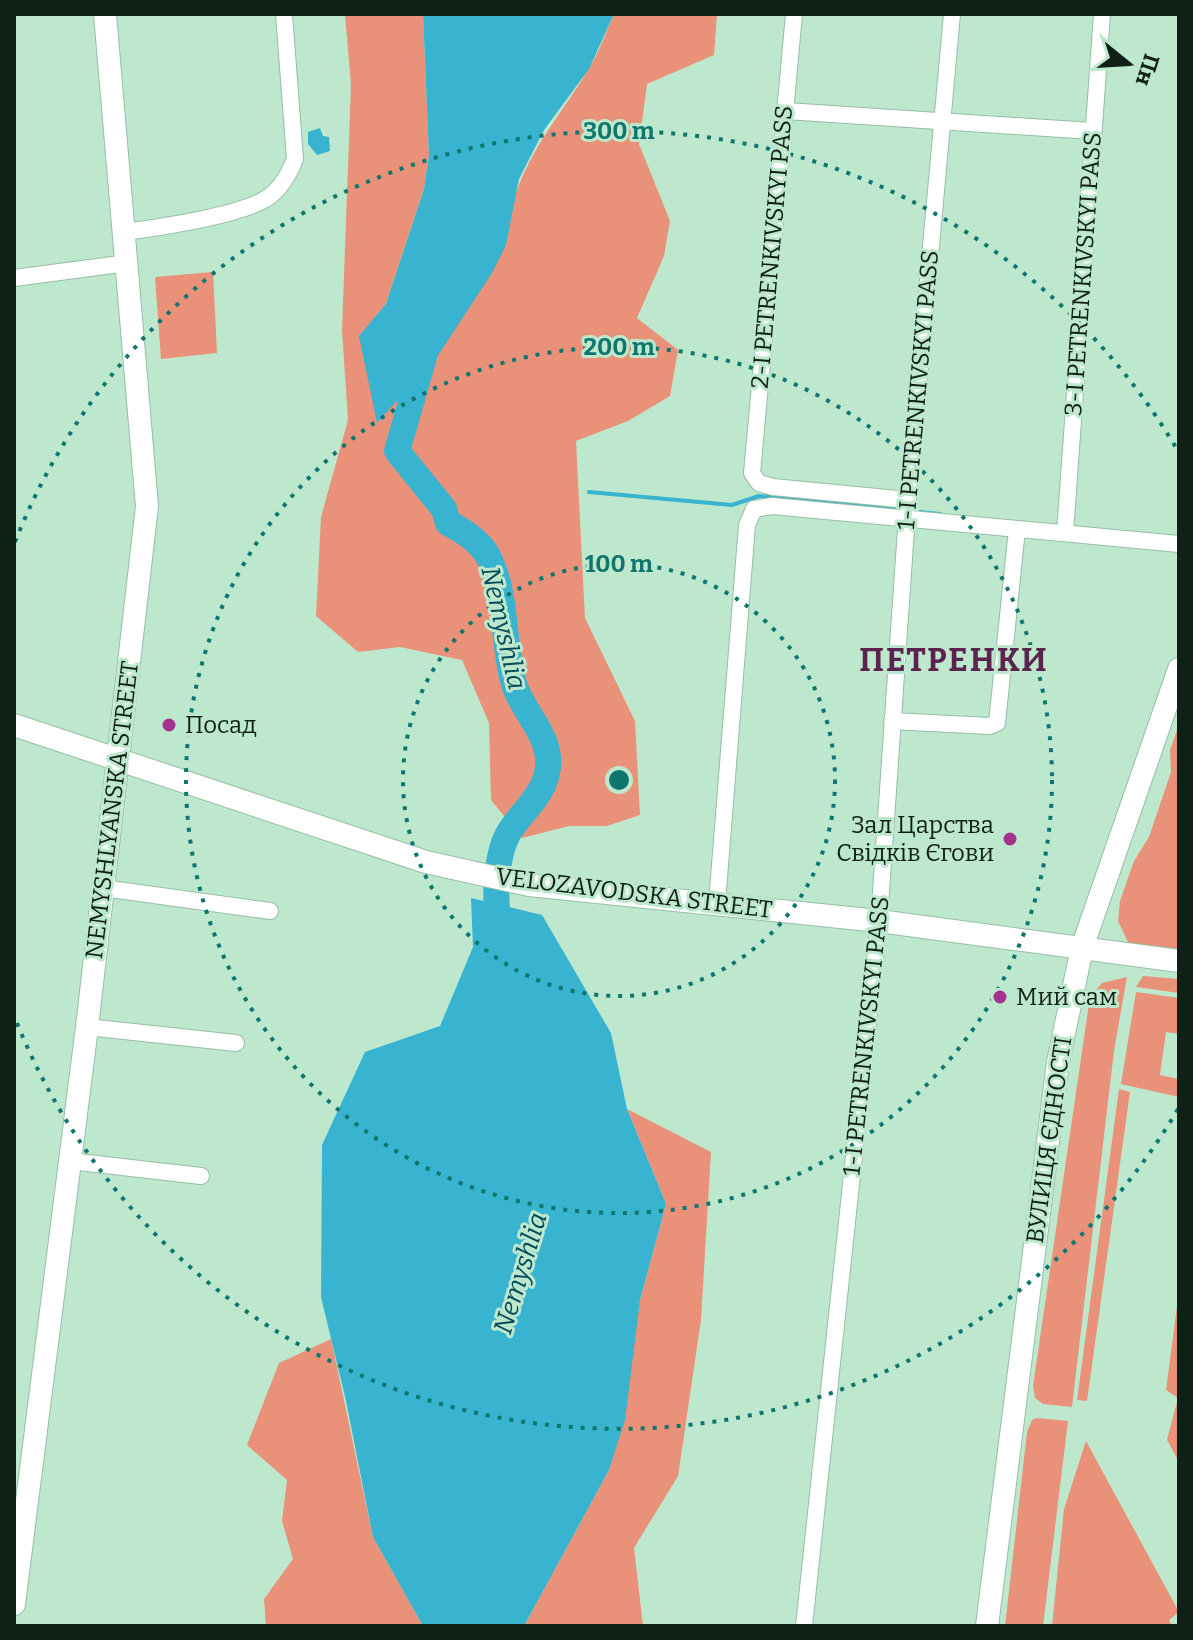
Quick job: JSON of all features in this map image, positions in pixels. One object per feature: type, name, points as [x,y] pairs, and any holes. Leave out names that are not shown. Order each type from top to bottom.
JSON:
[{"type":"street","name":"NEMYSHLYANSKA STREET","points":[[14,1604],[87,1027],[147,506],[105,14]]},
{"type":"street","points":[[125,232],[171,226],[261,202],[286,181],[295,159],[284,14]]},
{"type":"street","name":"2-I PETRENKIVSKYI PASS","points":[[717,903],[747,525],[757,495],[751,465],[794,14]]},
{"type":"street","name":"1-I PETRENKIVSKYI PASS","points":[[804,1626],[879,921],[908,500],[952,14]]},
{"type":"street","name":"3-I PETRENKIVSKYI PASS","points":[[1065,533],[1102,14]]},
{"type":"street","points":[[786,111],[1092,131]]},
{"type":"street","points":[[14,278],[128,263]]},
{"type":"street","points":[[757,495],[908,500]]},
{"type":"street","points":[[757,495],[907,518],[1179,544]]},
{"type":"street","points":[[892,721],[989,726],[997,723],[1017,529]]},
{"type":"street","name":"ВУЛИЦЯ ЄДНОСТІ","points":[[987,1626],[1058,1062],[1082,948],[1179,669]]},
{"type":"street","name":"VELOZAVODSKA STREET","points":[[14,725],[458,870],[529,885],[879,921],[1179,961]]},
{"type":"street","points":[[103,888],[270,911]]},
{"type":"street","points":[[87,1027],[236,1043]]},
{"type":"street","points":[[70,1161],[201,1176]]},
{"type":"shaded area","points":[[345,14],[423,14],[429,155],[424,189],[386,304],[360,336],[511,210],[534,153],[592,63],[614,14],[717,14],[714,55],[647,84],[639,144],[670,221],[664,256],[637,318],[678,350],[670,396],[628,421],[576,441],[585,618],[635,721],[640,815],[607,826],[569,826],[522,838],[491,800],[489,723],[462,660],[400,647],[358,652],[316,616],[321,517],[348,420],[342,330],[351,85]]},
{"type":"shaded area","points":[[213,272],[217,353],[161,359],[155,277]]},
{"type":"shaded area","points":[[1179,724],[1179,955],[1129,944],[1118,921],[1120,901],[1134,861],[1149,837],[1171,772],[1170,750]]},
{"type":"shaded area","points":[[1143,976],[1179,979],[1179,993],[1136,987]]},
{"type":"shaded area","points":[[1127,977],[1114,1051],[1072,1407],[1043,1404],[1035,1398],[1033,1386],[1090,997],[1102,983]]},
{"type":"shaded area","points":[[1136,992],[1179,998],[1179,1034],[1166,1032],[1160,1075],[1179,1079],[1179,1097],[1121,1084]]},
{"type":"shaded area","points":[[1119,1089],[1130,1092],[1087,1401],[1077,1400]]},
{"type":"shaded area","points":[[627,1109],[711,1152],[701,1320],[678,1476],[634,1548],[643,1626],[524,1626],[609,1470],[640,1300],[666,1204]]},
{"type":"shaded area","points":[[1179,1291],[1179,1462],[1167,1440],[1178,1398],[1166,1390]]},
{"type":"shaded area","points":[[331,1339],[373,1537],[423,1626],[266,1626],[264,1599],[293,1559],[282,1521],[287,1480],[247,1445],[279,1363]]},
{"type":"shaded area","points":[[1032,1420],[1068,1421],[1043,1626],[1005,1626],[1027,1432]]},
{"type":"shaded area","points":[[1086,1441],[1179,1612],[1169,1620],[1172,1626],[1052,1626],[1064,1509]]},
{"type":"water","points":[[423,14],[614,14],[589,69],[544,130],[519,179],[506,245],[492,273],[439,354],[377,423],[359,336],[386,304],[424,189],[429,155]]},
{"type":"water","points":[[320,128],[323,136],[329,137],[330,151],[317,155],[308,144],[308,132]]},
{"type":"water","points":[[471,898],[542,915],[611,1033],[627,1109],[666,1204],[640,1300],[625,1420],[609,1470],[524,1626],[423,1626],[373,1537],[346,1401],[321,1297],[322,1145],[365,1052],[440,1026],[473,947]]},
{"type":"waterway","name":"Nemyshlia","points":[[428,343],[397,451],[444,509],[448,523],[472,538],[489,558],[499,588],[514,684],[542,737],[548,760],[544,782],[536,798],[508,834],[500,856],[496,899],[504,934]]},
{"type":"waterway","points":[[589,492],[732,505],[759,496],[896,509]]},
{"type":"waterway","points":[[920,512],[940,514]]},
{"type":"place","name":"Посад","points":[[169,725]]},
{"type":"place","name":"Зал Царства Свідків Єгови","points":[[1010,839]]},
{"type":"place","name":"Мий сам","points":[[1000,997]]},
{"type":"district","name":"ПЕТРЕНКИ","points":[[954,660]]}]
